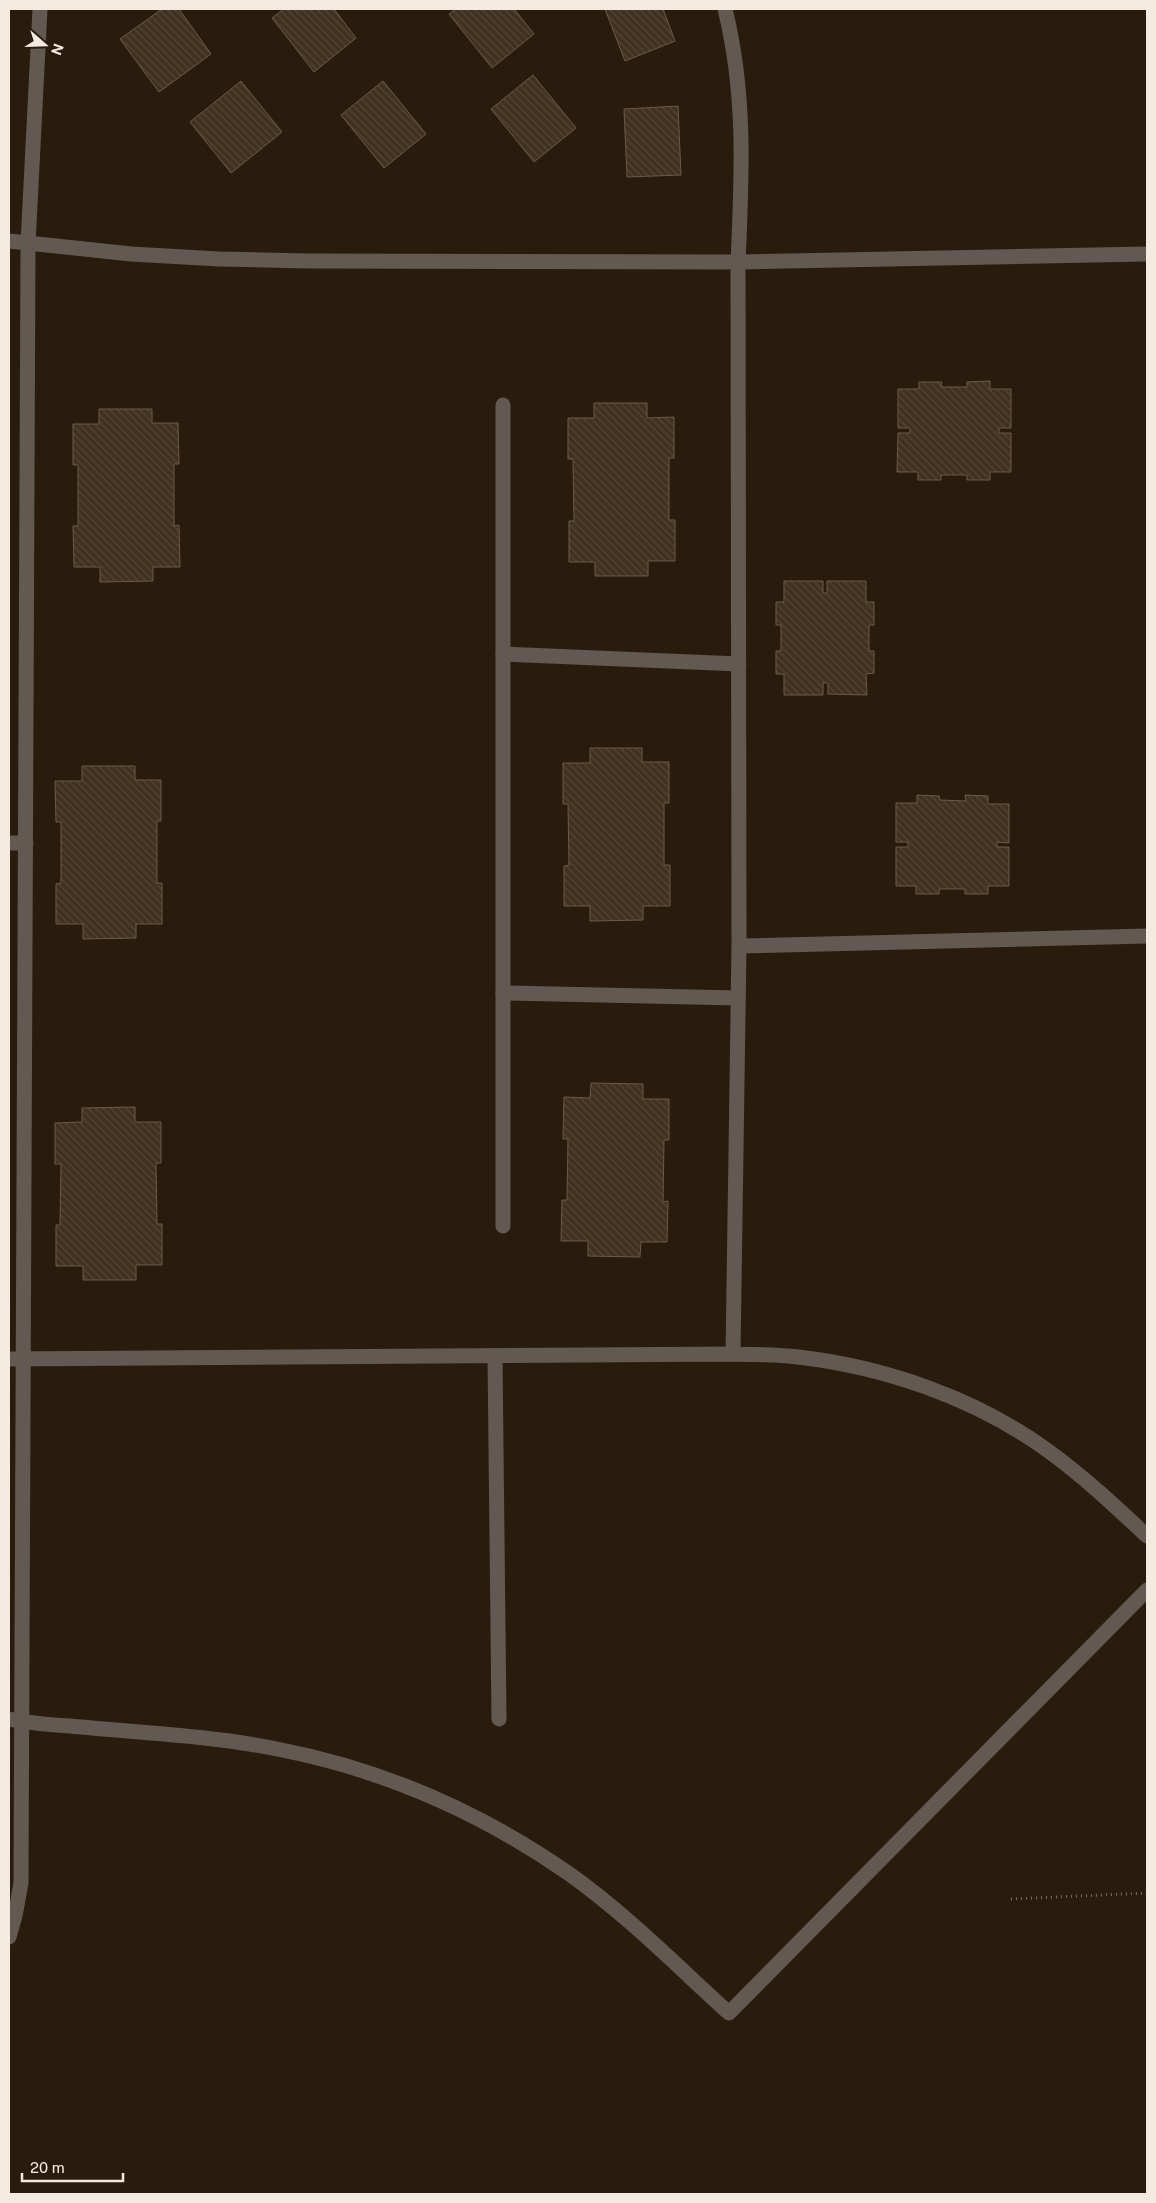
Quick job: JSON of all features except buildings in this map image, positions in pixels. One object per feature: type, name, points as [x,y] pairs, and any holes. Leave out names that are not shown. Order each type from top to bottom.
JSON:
[{"type":"street","points":[[9,1937],[21,1883],[16,1720],[24,1359],[28,244],[40,9]]},
{"type":"street","points":[[725,9],[733,42],[742,112],[742,176],[738,262],[739,946],[733,1354]]},
{"type":"street","points":[[9,241],[131,254],[219,260],[307,262],[738,262],[1147,254]]},
{"type":"street","points":[[503,405],[503,1226]]},
{"type":"street","points":[[503,654],[739,664]]},
{"type":"street","points":[[9,843],[26,843]]},
{"type":"street","points":[[739,946],[1147,936]]},
{"type":"street","points":[[503,992],[738,998]]},
{"type":"street","points":[[9,1359],[733,1354],[796,1357],[852,1366],[904,1380],[950,1397],[1006,1424],[1045,1449],[1093,1486],[1147,1536]]},
{"type":"street","points":[[495,1356],[499,1719]]},
{"type":"street","points":[[16,1720],[223,1740],[277,1749],[330,1761],[433,1797],[527,1846],[569,1874],[615,1911],[729,2013],[1147,1590]]},
{"type":"path","points":[[1011,1899],[1147,1893]]}]
